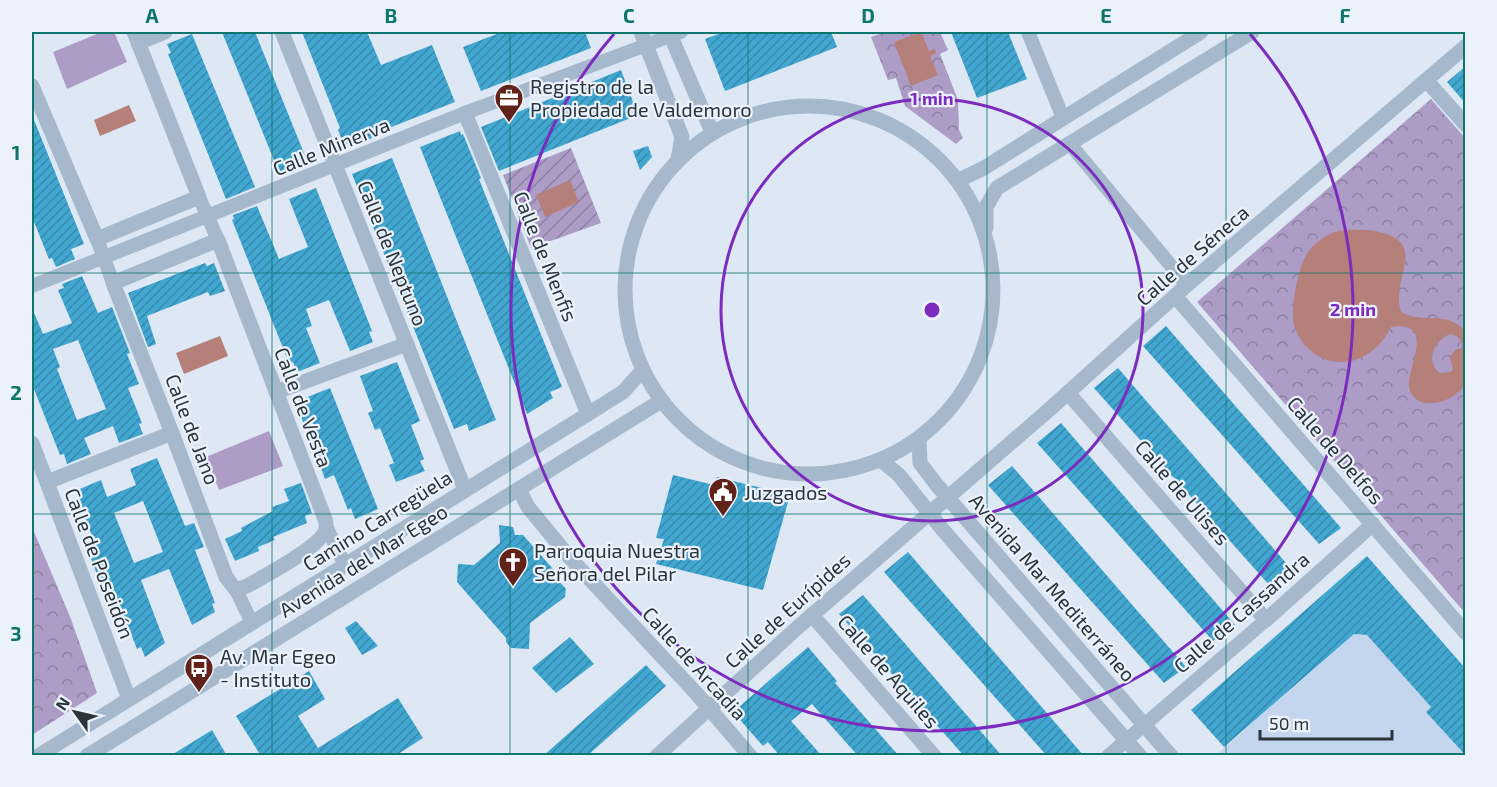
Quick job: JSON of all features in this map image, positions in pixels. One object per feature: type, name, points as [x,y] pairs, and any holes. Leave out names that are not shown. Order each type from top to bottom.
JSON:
[{"type":"street","name":"Calle de Vesta","points":[[165,32],[136,37],[199,198],[218,240],[327,528]]},
{"type":"street","name":"Calle de Neptuno","points":[[282,32],[465,490]]},
{"type":"street","points":[[1028,32],[1063,118]]},
{"type":"street","points":[[959,180],[984,168],[1201,32]]},
{"type":"street","points":[[986,231],[959,180],[920,141],[872,115],[818,104],[763,110],[712,132],[678,159],[647,200],[629,248],[624,299],[642,370],[661,401],[693,430],[733,459],[782,473],[816,476],[850,470],[882,460],[919,439],[960,398],[986,346],[995,288],[986,231],[986,207],[997,188],[1252,32]]},
{"type":"street","name":"Calle Minerva","points":[[32,286],[335,167],[644,38],[674,33]]},
{"type":"street","points":[[674,33],[712,132]]},
{"type":"street","points":[[644,38],[682,137],[678,159]]},
{"type":"street","name":"Calle de Séneca","points":[[947,498],[1187,285],[1466,46]]},
{"type":"street","points":[[1426,80],[1466,125]]},
{"type":"street","name":"Calle de Jano","points":[[32,86],[97,239],[226,577],[236,590]]},
{"type":"street","name":"Calle de Menfis","points":[[465,113],[588,414]]},
{"type":"street","points":[[1070,144],[1187,285]]},
{"type":"street","points":[[97,239],[199,198]]},
{"type":"street","points":[[113,283],[218,240]]},
{"type":"street","name":"Calle de Delfos","points":[[1175,296],[1466,633]]},
{"type":"street","points":[[276,392],[407,344]]},
{"type":"street","name":"Camino Carregüela","points":[[129,699],[623,392],[642,370]]},
{"type":"street","name":"Calle de Ulises","points":[[1068,393],[1266,620]]},
{"type":"street","name":"Avenida del Mar Egeo","points":[[87,756],[661,401]]},
{"type":"street","points":[[47,482],[172,433]]},
{"type":"street","name":"Avenida Mar Mediterráneo","points":[[919,439],[920,463],[1135,732],[1140,756]]},
{"type":"street","name":"Calle de Poseidón","points":[[32,443],[129,699]]},
{"type":"street","name":"Avenida Mar Mediterráneo","points":[[882,460],[899,475],[929,514],[1135,732],[1171,756]]},
{"type":"street","name":"Calle de Arcadia","points":[[519,489],[528,507],[570,558],[709,708],[750,756]]},
{"type":"street","name":"Calle de Eurípides","points":[[657,756],[812,615],[947,498]]},
{"type":"street","name":"Calle de Cassandra","points":[[1108,756],[1373,524]]},
{"type":"street","points":[[327,528],[345,565]]},
{"type":"street","points":[[252,623],[236,590],[247,586],[311,547],[323,536],[327,528]]},
{"type":"street","name":"Calle de Aquiles","points":[[812,615],[934,756]]},
{"type":"street","points":[[38,756],[129,699]]},
{"type":"green space","points":[[102,32],[114,32],[127,62],[67,89],[53,52]]},
{"type":"green space","points":[[885,32],[940,32],[948,50],[940,54],[958,100],[959,130],[963,138],[956,144],[905,106],[896,78],[888,80],[871,37]]},
{"type":"green space","points":[[1431,99],[1465,138],[1465,613],[1197,302]]},
{"type":"green space","points":[[571,148],[601,223],[531,248],[503,175]]},
{"type":"green space","points":[[269,431],[283,466],[219,490],[206,457]]},
{"type":"green space","points":[[32,527],[71,619],[97,693],[32,735]]},
{"type":"shaded area","points":[[921,32],[929,51],[935,49],[936,53],[930,56],[938,75],[911,86],[894,42]]},
{"type":"shaded area","points":[[129,105],[136,121],[100,136],[94,120]]},
{"type":"shaded area","points":[[570,180],[579,202],[545,217],[536,195]]},
{"type":"shaded area","points":[[1343,230],[1369,230],[1389,235],[1400,242],[1405,251],[1399,299],[1401,312],[1410,316],[1450,321],[1465,331],[1465,384],[1459,392],[1444,401],[1422,402],[1412,394],[1409,379],[1417,338],[1413,331],[1405,327],[1391,327],[1381,343],[1361,358],[1335,362],[1309,350],[1294,325],[1295,291],[1302,263],[1312,247],[1325,237]],"holes":[[[1450,334],[1461,340],[1462,348],[1455,350],[1450,358],[1453,369],[1451,372],[1440,373],[1433,363],[1433,351],[1440,341]]]},
{"type":"shaded area","points":[[220,336],[228,356],[184,374],[176,353]]},
{"type":"shaded area","points":[[1354,634],[1367,635],[1431,707],[1426,712],[1464,755],[1215,756]]},
{"type":"building","points":[[222,32],[255,32],[308,163],[280,175]]},
{"type":"building","points":[[302,32],[367,32],[381,65],[432,45],[455,102],[371,135],[372,138],[349,147],[348,144],[344,146],[338,130],[340,128]]},
{"type":"building","points":[[502,32],[585,32],[591,48],[481,91],[463,47]]},
{"type":"building","points":[[724,32],[831,32],[837,47],[725,91],[705,39]]},
{"type":"building","points":[[951,32],[1008,32],[1027,79],[977,98]]},
{"type":"building","points":[[192,34],[255,187],[226,199],[168,54],[171,53],[167,44]]},
{"type":"building","points":[[1466,66],[1466,104],[1447,82]]},
{"type":"building","points":[[621,70],[638,115],[499,171],[481,127]]},
{"type":"building","points":[[32,115],[84,244],[71,249],[75,259],[56,267],[52,258],[49,259],[32,217]]},
{"type":"building","points":[[460,131],[481,178],[479,179],[562,387],[550,392],[553,398],[527,414],[420,147]]},
{"type":"building","points":[[648,146],[652,157],[640,170],[633,151]]},
{"type":"building","points":[[392,158],[496,420],[469,431],[467,424],[454,429],[352,174]]},
{"type":"building","points":[[316,188],[372,331],[369,332],[373,342],[350,351],[329,300],[306,309],[312,326],[306,328],[320,363],[297,372],[293,362],[289,363],[232,220],[233,215],[257,206],[279,259],[308,247],[289,199]]},
{"type":"building","points":[[205,263],[207,266],[214,263],[225,291],[210,296],[208,292],[147,316],[156,344],[148,347],[128,293]]},
{"type":"building","points":[[82,276],[98,313],[112,307],[139,384],[128,388],[142,423],[139,424],[143,434],[119,443],[113,426],[84,438],[91,454],[67,464],[64,454],[60,455],[32,384],[32,308],[43,334],[72,323],[58,290],[64,288],[62,284]],"holes":[[[78,340],[106,409],[77,420],[57,369],[60,367],[53,349]]]},
{"type":"building","points":[[1166,326],[1341,528],[1319,544],[1143,346]]},
{"type":"building","points":[[397,362],[420,421],[411,425],[424,459],[420,461],[425,471],[396,482],[389,465],[394,463],[380,428],[375,430],[368,413],[373,411],[360,376]]},
{"type":"building","points":[[1118,368],[1292,570],[1270,586],[1094,388]]},
{"type":"building","points":[[330,388],[378,509],[355,519],[351,508],[348,510],[334,475],[325,479],[316,454],[324,450],[313,423],[305,427],[295,402]]},
{"type":"building","points":[[1061,423],[1235,625],[1213,641],[1037,443]]},
{"type":"building","points":[[157,458],[185,526],[194,523],[204,547],[195,550],[215,603],[212,604],[215,612],[192,625],[169,569],[141,580],[165,643],[145,657],[141,647],[137,649],[117,598],[108,602],[85,544],[94,541],[75,491],[101,480],[107,497],[136,485],[130,469]],"holes":[[[143,501],[163,552],[134,563],[114,513]]]},
{"type":"building","points":[[1012,466],[1186,667],[1164,683],[988,485]]},
{"type":"building","name":"Juzgados","points":[[673,475],[714,485],[717,477],[790,495],[763,590],[656,564],[664,539],[656,538]]},
{"type":"building","points":[[301,483],[312,513],[305,516],[307,523],[273,537],[275,540],[258,547],[259,551],[235,561],[225,539],[273,511],[272,507],[289,501],[284,489]]},
{"type":"building","name":"Parroquia Nuestra Señora del Pilar","points":[[499,525],[513,527],[515,535],[523,535],[553,569],[552,573],[566,589],[565,597],[530,623],[529,649],[511,648],[506,638],[457,582],[458,564],[474,565],[500,543]]},
{"type":"building","points":[[908,552],[1084,756],[1047,756],[884,572]]},
{"type":"building","points":[[1367,556],[1466,669],[1466,756],[1426,712],[1431,707],[1367,635],[1354,634],[1224,747],[1191,710]]},
{"type":"building","points":[[863,595],[1002,756],[964,756],[839,614]]},
{"type":"building","points":[[356,621],[378,646],[362,655],[345,628]]},
{"type":"building","points":[[570,637],[594,664],[556,693],[532,668]]},
{"type":"building","points":[[808,647],[837,681],[835,683],[899,756],[858,756],[812,704],[791,721],[822,756],[780,756],[768,742],[763,746],[733,712]]},
{"type":"building","points":[[646,665],[666,686],[587,756],[543,756]]},
{"type":"building","points":[[309,671],[325,699],[298,716],[318,748],[398,698],[423,738],[395,756],[261,756],[236,716]]},
{"type":"building","points":[[212,730],[227,756],[170,756]]},
{"type":"place","name":"Registro de la Propiedad de Valdemoro","points":[[509,124]]},
{"type":"place","name":"Juzgados","points":[[723,518]]},
{"type":"place","name":"Parroquia Nuestra Señora del Pilar","points":[[513,588]]},
{"type":"place","name":"Av. Mar Egeo - Instituto","points":[[199,694]]}]
